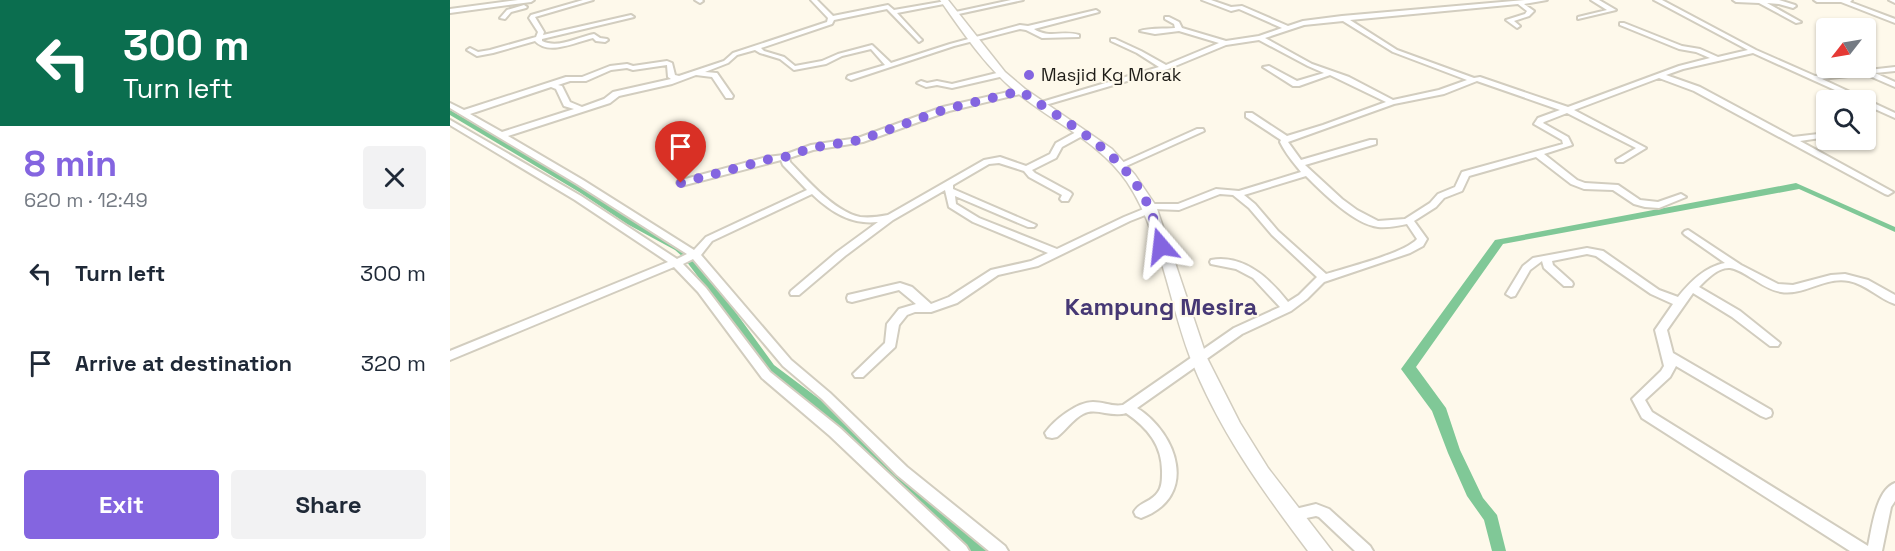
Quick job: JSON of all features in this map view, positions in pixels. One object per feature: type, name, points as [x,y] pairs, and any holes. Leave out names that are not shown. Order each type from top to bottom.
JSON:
[{"type":"main road","points":[[948,5],[1001,74],[1122,165],[1149,208],[1199,358],[1232,427],[1261,474],[1321,551]]},
{"type":"street","points":[[477,7],[482,4],[481,0]]},
{"type":"street","points":[[450,11],[532,0]]},
{"type":"street","points":[[503,18],[507,12],[529,5],[532,0]]},
{"type":"street","points":[[590,0],[557,5],[532,17],[540,32],[539,43],[550,46],[593,36],[605,40]]},
{"type":"street","points":[[814,0],[832,18]]},
{"type":"street","points":[[894,12],[948,5],[1020,0]]},
{"type":"street","points":[[1205,0],[1231,9],[1240,7],[1287,28]]},
{"type":"street","points":[[1456,0],[1466,8]]},
{"type":"street","points":[[1040,104],[1166,68],[1224,43],[1260,38],[1312,21],[1521,4],[1544,0]]},
{"type":"street","points":[[1580,18],[1613,10],[1594,0]]},
{"type":"street","points":[[1657,0],[1754,51],[1840,90]]},
{"type":"street","points":[[1736,0],[1793,6]]},
{"type":"street","points":[[1817,0],[1856,0]]},
{"type":"street","points":[[1759,1],[1798,22]]},
{"type":"street","points":[[1843,1],[1895,21]]},
{"type":"street","points":[[1518,26],[1509,20],[1527,15],[1531,11],[1521,4]]},
{"type":"street","points":[[1497,5],[1519,17]]},
{"type":"street","points":[[832,18],[887,7],[919,40]]},
{"type":"street","points":[[851,78],[973,39],[1096,12]]},
{"type":"street","points":[[470,50],[477,54],[486,53],[631,16]]},
{"type":"street","points":[[502,135],[608,100],[616,94],[679,78],[726,62],[734,54],[827,25],[832,22],[832,18]]},
{"type":"street","points":[[1167,18],[1177,23],[1179,29]]},
{"type":"street","points":[[1342,18],[1395,51],[1473,80],[1486,81],[1568,110],[1642,148],[1620,160]]},
{"type":"street","points":[[1622,24],[1679,48],[1698,50],[1715,58]]},
{"type":"street","points":[[1029,28],[1039,35],[1070,34],[1077,36]]},
{"type":"street","points":[[1143,31],[1179,29],[1224,43]]},
{"type":"street","points":[[1260,38],[1310,65],[1346,79],[1392,102]]},
{"type":"street","points":[[1113,40],[1140,52],[1166,68]]},
{"type":"street","points":[[756,47],[762,52],[782,58],[794,68],[824,63],[840,55],[872,47],[889,65]]},
{"type":"street","points":[[1286,139],[1284,144],[1306,174],[1365,219],[1384,224],[1409,221],[1433,205],[1440,196],[1459,189],[1466,173],[1568,145],[1565,139],[1538,124],[1541,120],[1659,75],[1715,58],[1754,51]]},
{"type":"street","points":[[464,114],[569,79],[584,79],[610,68],[627,66],[635,68],[667,63],[670,64],[672,77],[679,78]]},
{"type":"street","points":[[1268,67],[1296,84],[1330,73]]},
{"type":"street","points":[[1876,72],[1895,69]]},
{"type":"street","points":[[695,72],[714,75],[729,96]]},
{"type":"street","points":[[921,83],[926,86],[938,83],[949,86],[1001,74]]},
{"type":"street","points":[[1659,75],[1696,89],[1888,192]]},
{"type":"street","points":[[1876,77],[1895,85]]},
{"type":"street","points":[[1249,115],[1286,139],[1326,127],[1392,102],[1433,94],[1473,80]]},
{"type":"street","points":[[551,85],[559,88],[567,104],[582,109]]},
{"type":"street","points":[[681,183],[785,157],[811,148],[860,140],[946,109],[1021,91]]},
{"type":"street","points":[[450,105],[580,182],[693,255],[787,363],[826,396],[961,551]]},
{"type":"street","points":[[1876,107],[1895,116]]},
{"type":"street","points":[[450,122],[578,198],[678,262],[766,375],[903,484],[1000,551]]},
{"type":"street","points":[[1122,165],[1200,131]]},
{"type":"street","points":[[1027,169],[1053,156],[1060,144],[1081,133]]},
{"type":"street","points":[[1790,140],[1816,136]]},
{"type":"street","points":[[1298,164],[1373,142]]},
{"type":"street","points":[[1538,154],[1575,182],[1584,186],[1615,187],[1637,202],[1659,205],[1681,197]]},
{"type":"street","points":[[785,157],[786,163],[812,191],[851,218],[860,220],[890,218]]},
{"type":"street","points":[[795,293],[841,254],[890,218],[949,187],[991,161],[1000,160],[1027,169],[1032,175],[1067,194],[1065,198]]},
{"type":"street","points":[[1238,194],[1306,174]]},
{"type":"street","points":[[949,187],[1031,225]]},
{"type":"street","points":[[949,187],[951,204],[975,220],[1057,253]]},
{"type":"street","points":[[859,375],[891,344],[893,324],[899,314],[910,309],[932,308],[957,298],[998,270],[1034,264],[1149,208],[1179,207],[1225,190],[1238,194],[1252,206],[1275,233],[1324,278]]},
{"type":"street","points":[[450,356],[678,262],[693,255],[709,239],[812,191]]},
{"type":"street","points":[[1052,433],[1084,408],[1096,406],[1113,412],[1127,408],[1238,331],[1287,308],[1324,278],[1406,251],[1419,244],[1422,239],[1409,221]]},
{"type":"street","points":[[1688,233],[1765,283],[1781,289],[1845,277],[1860,281],[1895,300]]},
{"type":"street","points":[[1511,294],[1531,261],[1539,257],[1587,251],[1599,253],[1655,292],[1679,302]]},
{"type":"street","points":[[1552,257],[1547,259],[1548,266],[1568,284]]},
{"type":"street","points":[[1215,262],[1233,264],[1257,274],[1287,308]]},
{"type":"street","points":[[1741,268],[1731,264],[1722,265],[1705,275],[1679,302],[1660,331],[1670,366],[1666,374],[1638,399],[1647,415],[1863,551]]},
{"type":"street","points":[[852,298],[900,286],[914,295],[920,304],[932,308]]},
{"type":"street","points":[[1693,288],[1736,314],[1774,343]]},
{"type":"street","points":[[1667,355],[1766,413]]},
{"type":"street","points":[[1127,408],[1144,418],[1156,430],[1167,449],[1169,460],[1168,486],[1163,497],[1141,512]]},
{"type":"street","points":[[1874,551],[1884,505],[1895,489]]},
{"type":"street","points":[[1292,515],[1316,510],[1324,513],[1365,551]]},
{"type":"shaded area","points":[[1796,183],[1895,227],[1895,232],[1799,189],[1503,244],[1416,367],[1446,408],[1460,450],[1483,498],[1497,515],[1506,551],[1492,551],[1484,520],[1467,496],[1432,411],[1401,369],[1495,240]]},
{"type":"waterway","points":[[450,112],[582,190],[630,222],[679,248],[719,297],[770,368],[826,410],[982,551]]},
{"type":"place","name":"Masjid Kg Morak","points":[[1029,75]]},
{"type":"district","name":"Kampung Mesira","points":[[1161,307]]},
{"type":"route","points":[[681,183],[785,157],[811,148],[860,140],[946,109],[1021,91],[1108,152],[1122,165],[1149,206],[1161,246]]}]
